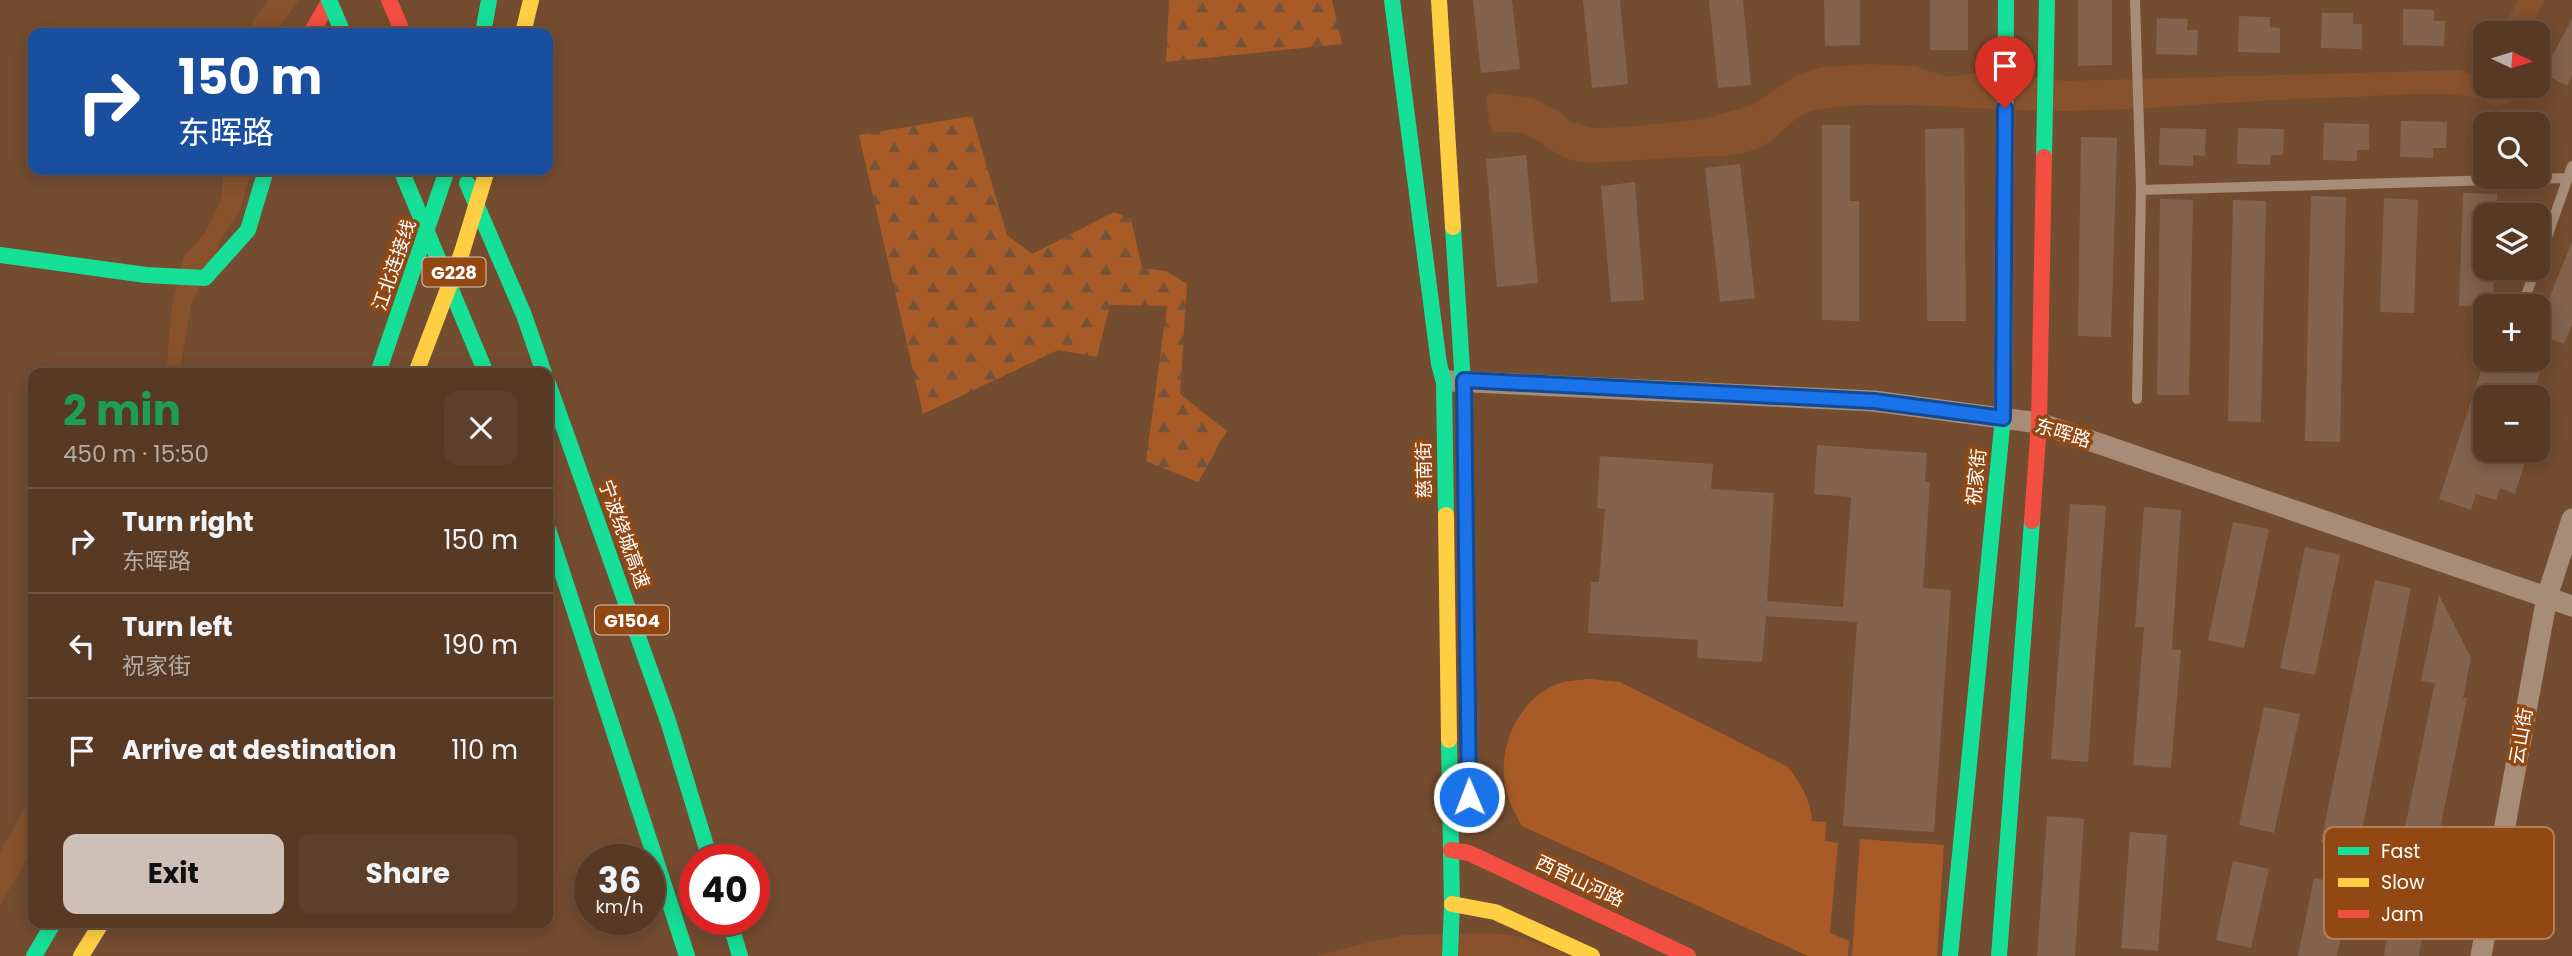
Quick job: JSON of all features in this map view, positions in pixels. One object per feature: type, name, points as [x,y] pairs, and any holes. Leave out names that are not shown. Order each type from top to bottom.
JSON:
[{"type":"main road","points":[[314,28],[329,0]]},
{"type":"main road","points":[[329,0],[341,28]]},
{"type":"main road","points":[[389,0],[401,28]]},
{"type":"main road","points":[[483,28],[489,0]]},
{"type":"main road","points":[[524,28],[531,0]]},
{"type":"main road","name":"慈南街","points":[[1392,0],[1438,364],[1454,381],[1465,436]]},
{"type":"main road","name":"慈南街","points":[[1439,0],[1454,381],[1450,949]]},
{"type":"main road","name":"祝家街","points":[[1950,956],[2003,418],[2006,0]]},
{"type":"main road","points":[[1999,956],[2039,423],[2047,0]]},
{"type":"main road","points":[[0,255],[146,275],[205,278],[248,230],[264,175]]},
{"type":"main road","points":[[403,175],[484,368]]},
{"type":"main road","name":"江北连接线","points":[[380,368],[445,175]]},
{"type":"main road","points":[[463,175],[524,315],[542,368]]},
{"type":"main road","name":"G228","points":[[418,368],[462,252],[485,175]]},
{"type":"main road","name":"宁波绕城高速","points":[[553,397],[668,721],[705,844]]},
{"type":"main road","name":"G1504","points":[[553,544],[687,956]]},
{"type":"main road","name":"西官山河路","points":[[1451,850],[1469,853],[1688,956]]},
{"type":"main road","points":[[1452,904],[1494,912],[1591,956]]},
{"type":"main road","points":[[34,956],[50,928]]},
{"type":"main road","points":[[81,956],[98,928]]},
{"type":"main road","points":[[734,935],[740,956]]},
{"type":"street","name":"东晖路","points":[[1454,381],[1874,401],[2039,423],[2572,606]]},
{"type":"street","name":"云山街","points":[[2505,827],[2547,597],[2572,519]]},
{"type":"lane","points":[[2135,0],[2141,190],[2137,399]]},
{"type":"lane","points":[[2550,227],[2572,166]]},
{"type":"lane","points":[[2141,190],[2567,178]]},
{"type":"green space","points":[[1169,0],[1332,0],[1342,44],[1166,62]]},
{"type":"green space","points":[[972,116],[1007,235],[1032,254],[1114,212],[1131,219],[1142,268],[1166,271],[1187,284],[1180,394],[1227,431],[1198,482],[1146,461],[1167,306],[1110,305],[1097,357],[1058,350],[923,414],[859,135]]},
{"type":"green space","points":[[1591,679],[1620,682],[1788,767],[1804,792],[1812,821],[1826,822],[1825,841],[1838,843],[1830,933],[1849,941],[1848,956],[1808,956],[1522,826],[1505,786],[1505,754],[1515,723],[1535,697],[1549,688],[1564,682]]},
{"type":"green space","points":[[1860,839],[1944,845],[1937,956],[1852,956]]},
{"type":"shaded area","points":[[268,0],[299,0],[279,28],[248,28]]},
{"type":"shaded area","points":[[2518,0],[2545,0],[2534,21],[2507,21]]},
{"type":"shaded area","points":[[1867,64],[1914,66],[1948,77],[1991,71],[2064,81],[2461,70],[2473,75],[2473,98],[2428,94],[2069,111],[1916,105],[1825,108],[1803,115],[1772,140],[1747,152],[1723,156],[1590,163],[1561,156],[1522,134],[1493,132],[1489,122],[1486,96],[1493,93],[1532,98],[1557,110],[1571,122],[1593,128],[1703,119],[1753,105],[1795,76],[1822,67]]},
{"type":"shaded area","points":[[2475,98],[2515,98],[2495,106]]},
{"type":"shaded area","points":[[224,175],[250,175],[240,211],[224,234],[191,305],[182,368],[166,368],[172,307],[183,258],[205,233],[221,200]]},
{"type":"shaded area","points":[[28,802],[28,856],[0,906],[0,852]]},
{"type":"shaded area","points":[[1492,933],[1517,936],[1574,956],[1317,956],[1404,935]]},
{"type":"building","points":[[1473,0],[1512,0],[1520,69],[1481,73]]},
{"type":"building","points":[[1583,0],[1620,0],[1628,84],[1592,88]]},
{"type":"building","points":[[1709,0],[1743,0],[1751,85],[1718,88]]},
{"type":"building","points":[[1824,0],[1860,0],[1860,45],[1825,46]]},
{"type":"building","points":[[1930,0],[1968,0],[1968,50],[1930,50]]},
{"type":"building","points":[[2078,0],[2112,0],[2112,65],[2078,66]]},
{"type":"building","points":[[2403,9],[2434,10],[2434,21],[2445,21],[2444,46],[2403,45]]},
{"type":"building","points":[[2322,13],[2353,13],[2353,24],[2362,24],[2362,49],[2321,48]]},
{"type":"building","points":[[2239,16],[2270,17],[2270,27],[2280,28],[2280,53],[2238,52]]},
{"type":"building","points":[[2157,18],[2188,19],[2187,30],[2198,30],[2197,55],[2156,54]]},
{"type":"building","points":[[2572,19],[2572,76],[2567,86],[2550,77],[2550,60]]},
{"type":"building","points":[[2401,121],[2447,122],[2446,148],[2433,148],[2433,158],[2400,157]]},
{"type":"building","points":[[2324,123],[2369,124],[2369,150],[2357,150],[2357,161],[2323,160]]},
{"type":"building","points":[[1822,125],[1850,125],[1850,201],[1859,201],[1859,321],[1822,320]]},
{"type":"building","points":[[1964,128],[1966,321],[1927,321],[1925,129]]},
{"type":"building","points":[[2160,128],[2206,129],[2205,156],[2193,155],[2193,166],[2159,165]]},
{"type":"building","points":[[2238,128],[2284,129],[2283,155],[2271,155],[2270,165],[2237,164]]},
{"type":"building","points":[[2081,137],[2117,138],[2111,337],[2078,336]]},
{"type":"building","points":[[1526,155],[1538,283],[1497,287],[1486,159]]},
{"type":"building","points":[[1740,164],[1755,298],[1720,302],[1705,168]]},
{"type":"building","points":[[1635,182],[1644,300],[1611,302],[1601,186]]},
{"type":"building","points":[[2463,193],[2497,194],[2497,203],[2473,203],[2473,280],[2494,280],[2493,294],[2473,294],[2473,306],[2459,306]]},
{"type":"building","points":[[2311,196],[2346,197],[2340,442],[2305,441]]},
{"type":"building","points":[[2384,198],[2418,200],[2414,313],[2380,312]]},
{"type":"building","points":[[2160,199],[2193,200],[2189,395],[2157,395]]},
{"type":"building","points":[[2233,200],[2266,201],[2261,422],[2228,421]]},
{"type":"building","points":[[2572,242],[2572,325],[2564,344],[2551,339],[2550,342],[2550,296]]},
{"type":"building","points":[[2481,371],[2541,371],[2536,385],[2476,385]]},
{"type":"building","points":[[2473,396],[2473,462],[2525,462],[2515,494],[2500,488],[2496,500],[2476,494],[2471,510],[2439,499]]},
{"type":"building","points":[[1817,445],[1927,453],[1925,482],[1930,482],[1923,588],[1951,590],[1934,832],[1843,826],[1857,622],[1766,616],[1762,662],[1697,658],[1698,640],[1588,633],[1591,582],[1599,582],[1605,509],[1597,508],[1600,456],[1713,464],[1711,489],[1774,493],[1767,601],[1843,607],[1851,497],[1814,494]]},
{"type":"building","points":[[2070,504],[2106,506],[2088,762],[2051,759]]},
{"type":"building","points":[[2144,507],[2181,510],[2172,649],[2181,650],[2171,768],[2133,765],[2144,627],[2135,627]]},
{"type":"building","points":[[2233,522],[2269,529],[2244,648],[2208,640]]},
{"type":"building","points":[[2305,547],[2340,555],[2315,675],[2280,668]]},
{"type":"building","points":[[2375,580],[2411,588],[2363,827],[2324,827]]},
{"type":"building","points":[[2439,595],[2471,658],[2463,698],[2467,698],[2440,827],[2405,827],[2435,683],[2421,681]]},
{"type":"building","points":[[2264,707],[2300,714],[2274,833],[2239,825]]},
{"type":"building","points":[[2047,816],[2084,819],[2075,956],[2037,956]]},
{"type":"building","points":[[2130,832],[2167,835],[2158,951],[2121,948]]},
{"type":"building","points":[[2233,861],[2269,869],[2251,948],[2216,940]]},
{"type":"building","points":[[2314,878],[2324,880],[2324,939],[2340,939],[2337,956],[2298,956]]},
{"type":"building","points":[[2387,939],[2422,939],[2419,956],[2384,956]]},
{"type":"traffic: fast","points":[[329,0],[341,28]]},
{"type":"traffic: fast","points":[[484,28],[489,0]]},
{"type":"traffic: fast","points":[[1392,0],[1439,364],[1444,382],[1446,515]]},
{"type":"traffic: fast","points":[[1950,956],[2004,407],[2006,0]]},
{"type":"traffic: fast","points":[[2044,157],[2047,0]]},
{"type":"traffic: fast","points":[[0,255],[146,275],[205,278],[248,230],[264,175]]},
{"type":"traffic: fast","points":[[403,175],[484,368]]},
{"type":"traffic: fast","points":[[380,368],[445,175]]},
{"type":"traffic: fast","points":[[467,183],[524,315],[542,368]]},
{"type":"traffic: fast","points":[[1453,227],[1465,415]]},
{"type":"traffic: fast","points":[[553,397],[668,721],[705,844]]},
{"type":"traffic: fast","points":[[1999,956],[2032,521]]},
{"type":"traffic: fast","points":[[553,544],[687,956]]},
{"type":"traffic: fast","points":[[1449,740],[1452,904],[1450,956]]},
{"type":"traffic: fast","points":[[34,956],[50,928]]},
{"type":"traffic: fast","points":[[734,935],[740,956]]},
{"type":"traffic: slow","points":[[524,28],[531,0]]},
{"type":"traffic: slow","points":[[1439,0],[1453,227]]},
{"type":"traffic: slow","points":[[418,368],[462,252],[485,175]]},
{"type":"traffic: slow","points":[[1446,515],[1449,740]]},
{"type":"traffic: slow","points":[[1452,904],[1495,912],[1592,956]]},
{"type":"traffic: slow","points":[[81,956],[98,928]]},
{"type":"traffic: jam","points":[[314,28],[330,0]]},
{"type":"traffic: jam","points":[[389,0],[401,28]]},
{"type":"traffic: jam","points":[[2032,521],[2039,423],[2044,157]]},
{"type":"traffic: jam","points":[[1451,850],[1469,853],[1688,956]]},
{"type":"route","points":[[1469,797],[1464,380],[1874,401],[2003,418],[2005,108]]}]
